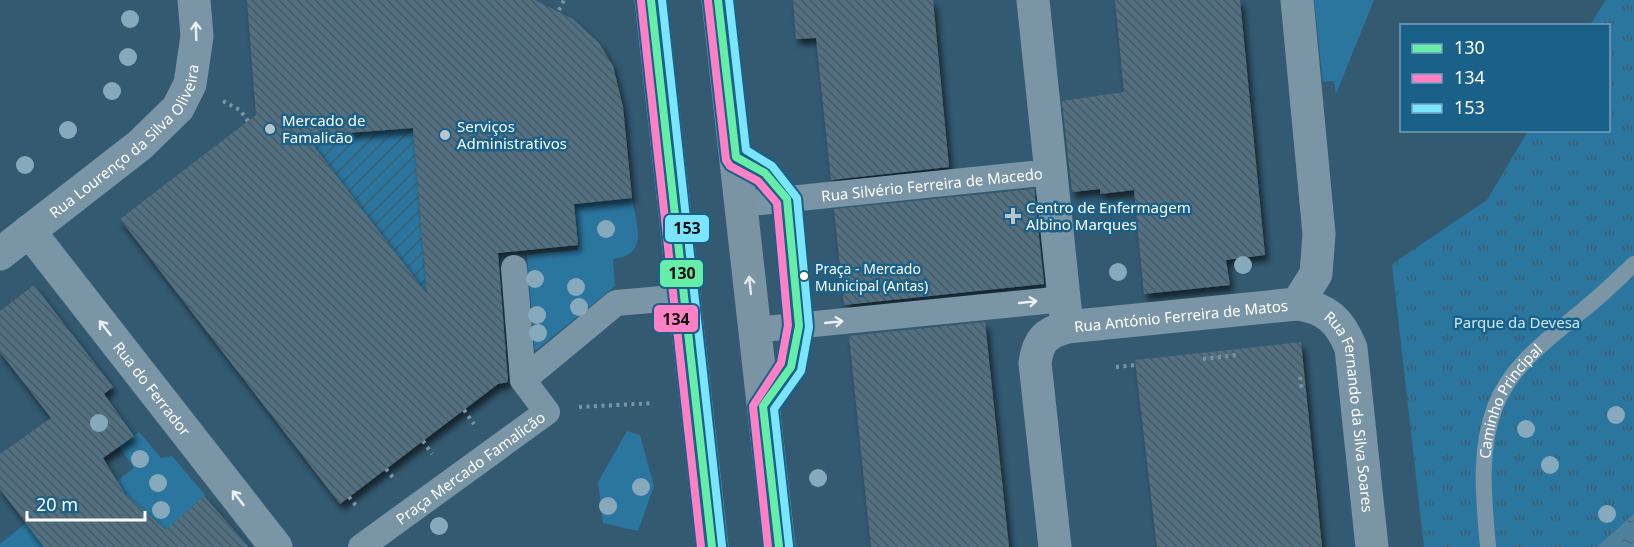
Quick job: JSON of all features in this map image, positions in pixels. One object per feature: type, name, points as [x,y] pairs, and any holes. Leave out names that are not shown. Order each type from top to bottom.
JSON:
[{"type":"main road","points":[[651,0],[712,547]]},
{"type":"main road","points":[[718,0],[779,547]]},
{"type":"street","name":"Rua Lourenço da Silva Oliveira","points":[[0,254],[140,145],[178,108],[190,84],[197,36],[194,0]]},
{"type":"street","name":"Rua Silvério Ferreira de Macedo","points":[[1034,0],[1066,313]]},
{"type":"street","name":"Rua António Ferreira de Matos","points":[[755,330],[1066,313],[1297,304],[1316,274],[1318,234],[1297,0]]},
{"type":"street","name":"Rua Silvério Ferreira de Macedo","points":[[741,204],[1051,172]]},
{"type":"street","name":"Rua do Ferrador","points":[[29,231],[275,546]]},
{"type":"street","points":[[514,268],[523,380]]},
{"type":"street","points":[[523,380],[616,303],[685,297]]},
{"type":"street","name":"Rua Fernando da Silva Soares","points":[[1297,304],[1312,306],[1329,314],[1343,327],[1351,348],[1372,547]]},
{"type":"street","name":"Rua António Ferreira de Matos","points":[[1055,547],[1035,363],[1038,345],[1066,313]]},
{"type":"street","name":"Praça Mercado Famalicão","points":[[361,547],[547,412],[523,380]]},
{"type":"lane","points":[[736,157],[765,173],[787,199],[799,326],[790,367],[763,406]]},
{"type":"lane","name":"Caminho Principal","points":[[1488,547],[1484,497],[1486,440],[1495,405],[1516,370],[1545,340],[1584,310],[1634,264]]},
{"type":"path","points":[[559,10],[564,0]]},
{"type":"path","points":[[1203,358],[1236,355]]},
{"type":"path","points":[[1116,367],[1135,365]]},
{"type":"path","points":[[1300,377],[1302,390]]},
{"type":"path","points":[[547,412],[553,408],[654,403]]},
{"type":"green space","points":[[1314,0],[1374,0],[1336,94],[1334,81],[1323,82]]},
{"type":"green space","name":"Parque da Devesa","points":[[1606,0],[1634,0],[1634,547],[1424,547],[1392,264],[1487,200],[1527,132],[1610,132],[1610,24],[1591,24]]},
{"type":"green space","points":[[413,128],[427,294],[311,143],[321,135]]},
{"type":"green space","points":[[632,198],[638,237],[632,251],[625,256],[613,259],[615,286],[535,351],[527,255],[578,250],[574,204]]},
{"type":"green space","points":[[627,431],[640,435],[654,486],[638,531],[603,523],[598,482]]},
{"type":"green space","points":[[139,432],[161,458],[172,456],[205,495],[166,531],[89,547],[0,547],[0,544],[26,523],[105,490],[134,468],[119,446]]},
{"type":"water","points":[[1634,514],[1634,547],[1597,547]]},
{"type":"building","points":[[247,0],[535,0],[573,19],[599,43],[613,66],[623,107],[632,198],[574,204],[578,245],[498,253],[508,382],[498,384],[340,504],[120,219],[256,115]],"holes":[[[413,128],[427,294],[306,136]]]},
{"type":"building","points":[[793,0],[933,0],[949,167],[831,180],[816,38],[796,39]]},
{"type":"building","points":[[1115,0],[1240,0],[1265,255],[1226,260],[1230,285],[1144,294],[1134,190],[1100,194],[1100,189],[1072,192],[1062,101],[1124,92]]},
{"type":"building","points":[[1034,189],[1044,284],[844,305],[834,209]]},
{"type":"building","points":[[34,285],[113,387],[104,394],[134,436],[103,458],[125,494],[166,530],[204,496],[249,547],[44,547],[0,489],[0,454],[51,418],[0,352],[0,311]]},
{"type":"building","points":[[985,322],[1009,547],[871,547],[849,336]]},
{"type":"building","points":[[1301,342],[1322,547],[1157,547],[1135,360]]},
{"type":"transit line","name":"130","points":[[651,0],[712,547]]},
{"type":"transit line","name":"153","points":[[662,0],[722,546]]},
{"type":"transit line","name":"130","points":[[718,0],[736,157],[765,173],[787,199],[799,326],[791,367],[763,406],[779,547]]},
{"type":"transit line","name":"153","points":[[729,0],[746,150],[772,166],[797,198],[809,327],[801,371],[774,409],[789,546]]},
{"type":"transit line","name":"134","points":[[641,1],[701,547]]},
{"type":"transit line","name":"134","points":[[708,1],[726,160],[730,166],[758,181],[777,203],[788,325],[781,363],[753,406],[768,547]]},
{"type":"place","name":"Mercado de Famalicão","points":[[270,129]]},
{"type":"place","name":"Serviços Administrativos","points":[[445,135]]},
{"type":"place","name":"Centro de Enfermagem Albino Marques","points":[[1013,216]]},
{"type":"place","name":"Praça - Mercado Municipal (Antas)","points":[[804,276]]}]
